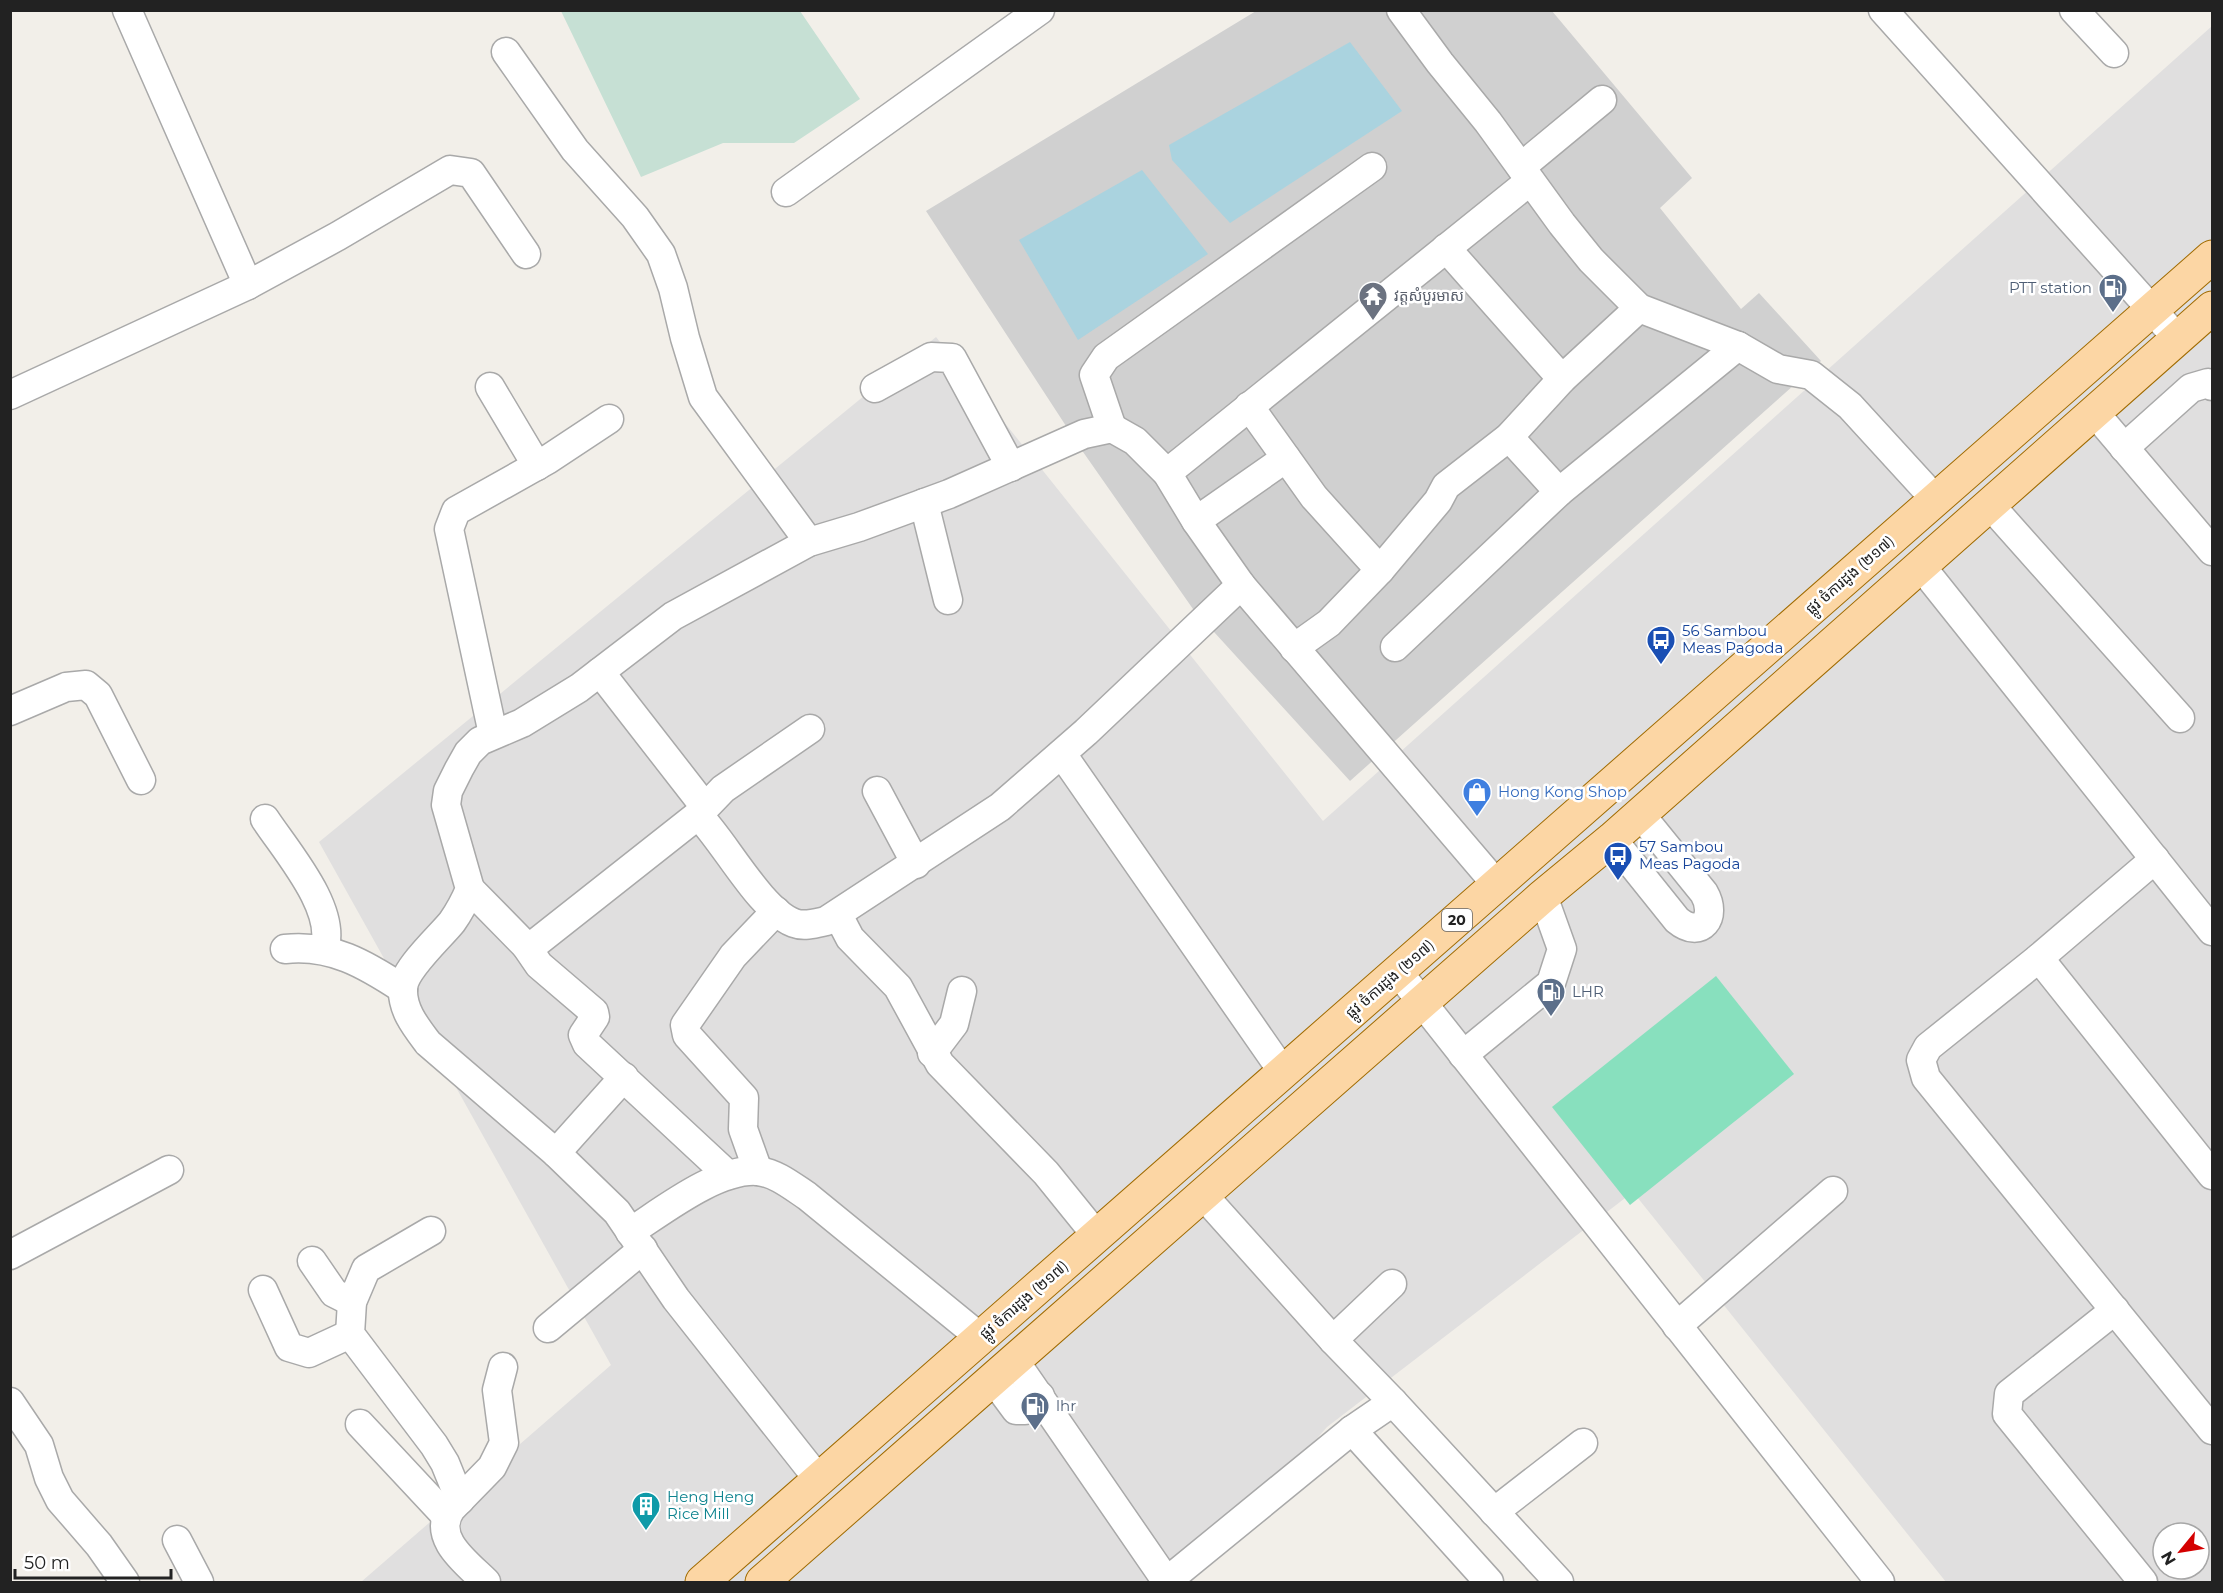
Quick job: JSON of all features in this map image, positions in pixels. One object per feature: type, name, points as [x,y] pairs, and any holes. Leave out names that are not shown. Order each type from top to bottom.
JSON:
[{"type":"main road","name":"ផ្លូវ ចំការដូង (២១៧)","points":[[703,1582],[2212,257]]},
{"type":"main road","name":"20","points":[[762,1582],[1543,896],[1612,839],[2212,308]]},
{"type":"street","points":[[127,10],[248,285]]},
{"type":"street","points":[[786,192],[1040,10]]},
{"type":"street","points":[[1401,10],[1591,260],[1639,308],[1738,346],[1778,369],[1811,375],[1850,406],[1936,500]]},
{"type":"street","points":[[1883,10],[2178,339]]},
{"type":"street","points":[[2074,10],[2114,53]]},
{"type":"street","points":[[506,52],[575,150],[635,217],[661,254],[673,288],[703,397],[809,542]]},
{"type":"street","points":[[1167,473],[1446,248],[1602,100]]},
{"type":"street","points":[[1112,428],[1094,375],[1106,357],[1372,167]]},
{"type":"street","points":[[10,395],[248,285],[338,236],[450,170],[471,173],[526,254]]},
{"type":"street","points":[[1446,248],[1562,379]]},
{"type":"street","points":[[1294,648],[1329,623],[1380,570],[1438,501],[1446,486],[1509,437],[1562,379],[1639,308]]},
{"type":"street","points":[[1395,647],[1559,492],[1738,346]]},
{"type":"street","points":[[875,388],[931,357],[952,357],[1011,468]]},
{"type":"street","points":[[2124,448],[2191,388],[2208,383],[2212,386]]},
{"type":"street","points":[[490,387],[537,466]]},
{"type":"street","points":[[1249,406],[1314,497],[1380,570]]},
{"type":"street","points":[[2094,412],[2212,551]]},
{"type":"street","points":[[493,734],[456,566],[449,529],[450,520],[456,511],[537,466],[609,419]]},
{"type":"street","points":[[728,1175],[585,1041],[585,1030],[595,1017],[591,1007],[539,965],[526,946],[470,890],[446,805],[448,791],[468,753],[493,734],[522,723],[600,672],[674,616],[809,542],[924,503],[1011,468],[1084,434],[1112,428],[1135,441],[1167,473],[1196,521],[1241,585],[1497,885]]},
{"type":"street","points":[[1509,437],[1559,492]]},
{"type":"street","points":[[1196,521],[1286,458]]},
{"type":"street","points":[[924,503],[948,600]]},
{"type":"street","points":[[1989,504],[2180,718]]},
{"type":"street","points":[[1920,565],[2212,931]]},
{"type":"street","points":[[600,672],[776,911],[795,923],[813,924],[838,915],[1000,807],[1062,754],[1241,585]]},
{"type":"street","points":[[10,711],[66,687],[86,685],[98,695],[141,780]]},
{"type":"street","points":[[526,946],[532,945],[702,811],[723,789],[810,729]]},
{"type":"street","points":[[1062,754],[1283,1072]]},
{"type":"street","points":[[877,790],[916,864]]},
{"type":"street","points":[[1612,839],[1677,920],[1686,928],[1695,928],[1704,924],[1710,915],[1710,903],[1640,814]]},
{"type":"street","points":[[266,819],[314,893],[326,919],[328,937],[324,949]]},
{"type":"street","points":[[2155,859],[2039,958],[1928,1047],[1921,1060],[1926,1078],[2212,1430]]},
{"type":"street","points":[[470,890],[453,921],[408,974],[403,989],[405,1006],[413,1023],[428,1042],[556,1153],[616,1212],[676,1299],[819,1480]]},
{"type":"street","points":[[1463,1055],[1551,983],[1562,949],[1543,896]]},
{"type":"street","points":[[758,1171],[743,1129],[744,1098],[687,1035],[685,1025],[733,956],[776,911]]},
{"type":"street","points":[[838,915],[850,938],[897,987],[933,1053],[954,1080],[1046,1173],[1097,1236]]},
{"type":"street","points":[[285,949],[324,949],[353,959],[403,989]]},
{"type":"street","points":[[2039,958],[2212,1175]]},
{"type":"street","points":[[1398,972],[1880,1582]]},
{"type":"street","points":[[933,1053],[954,1024],[962,991]]},
{"type":"street","points":[[556,1153],[624,1077]]},
{"type":"street","points":[[10,1255],[168,1170]]},
{"type":"street","points":[[548,1328],[636,1241],[687,1196],[728,1175],[758,1171],[777,1176],[807,1196],[981,1338]]},
{"type":"street","points":[[1677,1326],[1833,1191]]},
{"type":"street","points":[[1203,1195],[1333,1340],[1559,1582]]},
{"type":"street","points":[[431,1231],[366,1269],[352,1302],[350,1334],[434,1445],[445,1463],[453,1508],[447,1541],[486,1582]]},
{"type":"street","points":[[312,1261],[334,1293],[352,1302]]},
{"type":"street","points":[[1333,1340],[1392,1284]]},
{"type":"street","points":[[263,1290],[289,1347],[309,1353],[350,1334]]},
{"type":"street","points":[[2115,1310],[2009,1394],[2007,1414],[2144,1582]]},
{"type":"street","points":[[453,1508],[492,1467],[504,1443],[498,1390],[503,1367]]},
{"type":"street","points":[[1003,1370],[1016,1410],[1024,1410],[1040,1396],[1166,1582],[1352,1430],[1393,1402]]},
{"type":"street","points":[[10,1402],[39,1445],[49,1478],[60,1500],[99,1545],[125,1582]]},
{"type":"street","points":[[360,1424],[453,1508]]},
{"type":"street","points":[[1352,1430],[1489,1582]]},
{"type":"street","points":[[1494,1512],[1583,1443]]},
{"type":"street","points":[[177,1540],[199,1582]]},
{"type":"shaded area","points":[[1256,11],[1552,11],[1692,178],[1660,208],[1741,309],[1759,293],[1821,361],[1350,781],[1193,609],[1081,449],[926,211]]},
{"type":"shaded area","points":[[2212,26],[2212,1582],[1946,1582],[1633,1192],[1327,1427],[1191,1582],[361,1582],[611,1365],[319,842],[936,337],[1323,821]]},
{"type":"green space","points":[[561,11],[800,11],[860,99],[794,143],[723,143],[641,177]]},
{"type":"green space","points":[[1716,976],[1794,1074],[1630,1205],[1552,1107]]},
{"type":"water","points":[[1350,42],[1402,111],[1230,223],[1172,160],[1169,145]]},
{"type":"water","points":[[1142,170],[1208,254],[1078,340],[1019,240]]},
{"type":"place","name":"PTT station","points":[[2113,314]]},
{"type":"place","name":"វត្តសំបួរមាស","points":[[1373,322]]},
{"type":"place","name":"56 Sambou Meas Pagoda","points":[[1661,666]]},
{"type":"place","name":"Hong Kong Shop","points":[[1477,818]]},
{"type":"place","name":"57 Sambou Meas Pagoda","points":[[1618,882]]},
{"type":"place","name":"LHR","points":[[1551,1018]]},
{"type":"place","name":"lhr","points":[[1035,1432]]},
{"type":"place","name":"Heng Heng Rice Mill","points":[[646,1532]]}]
